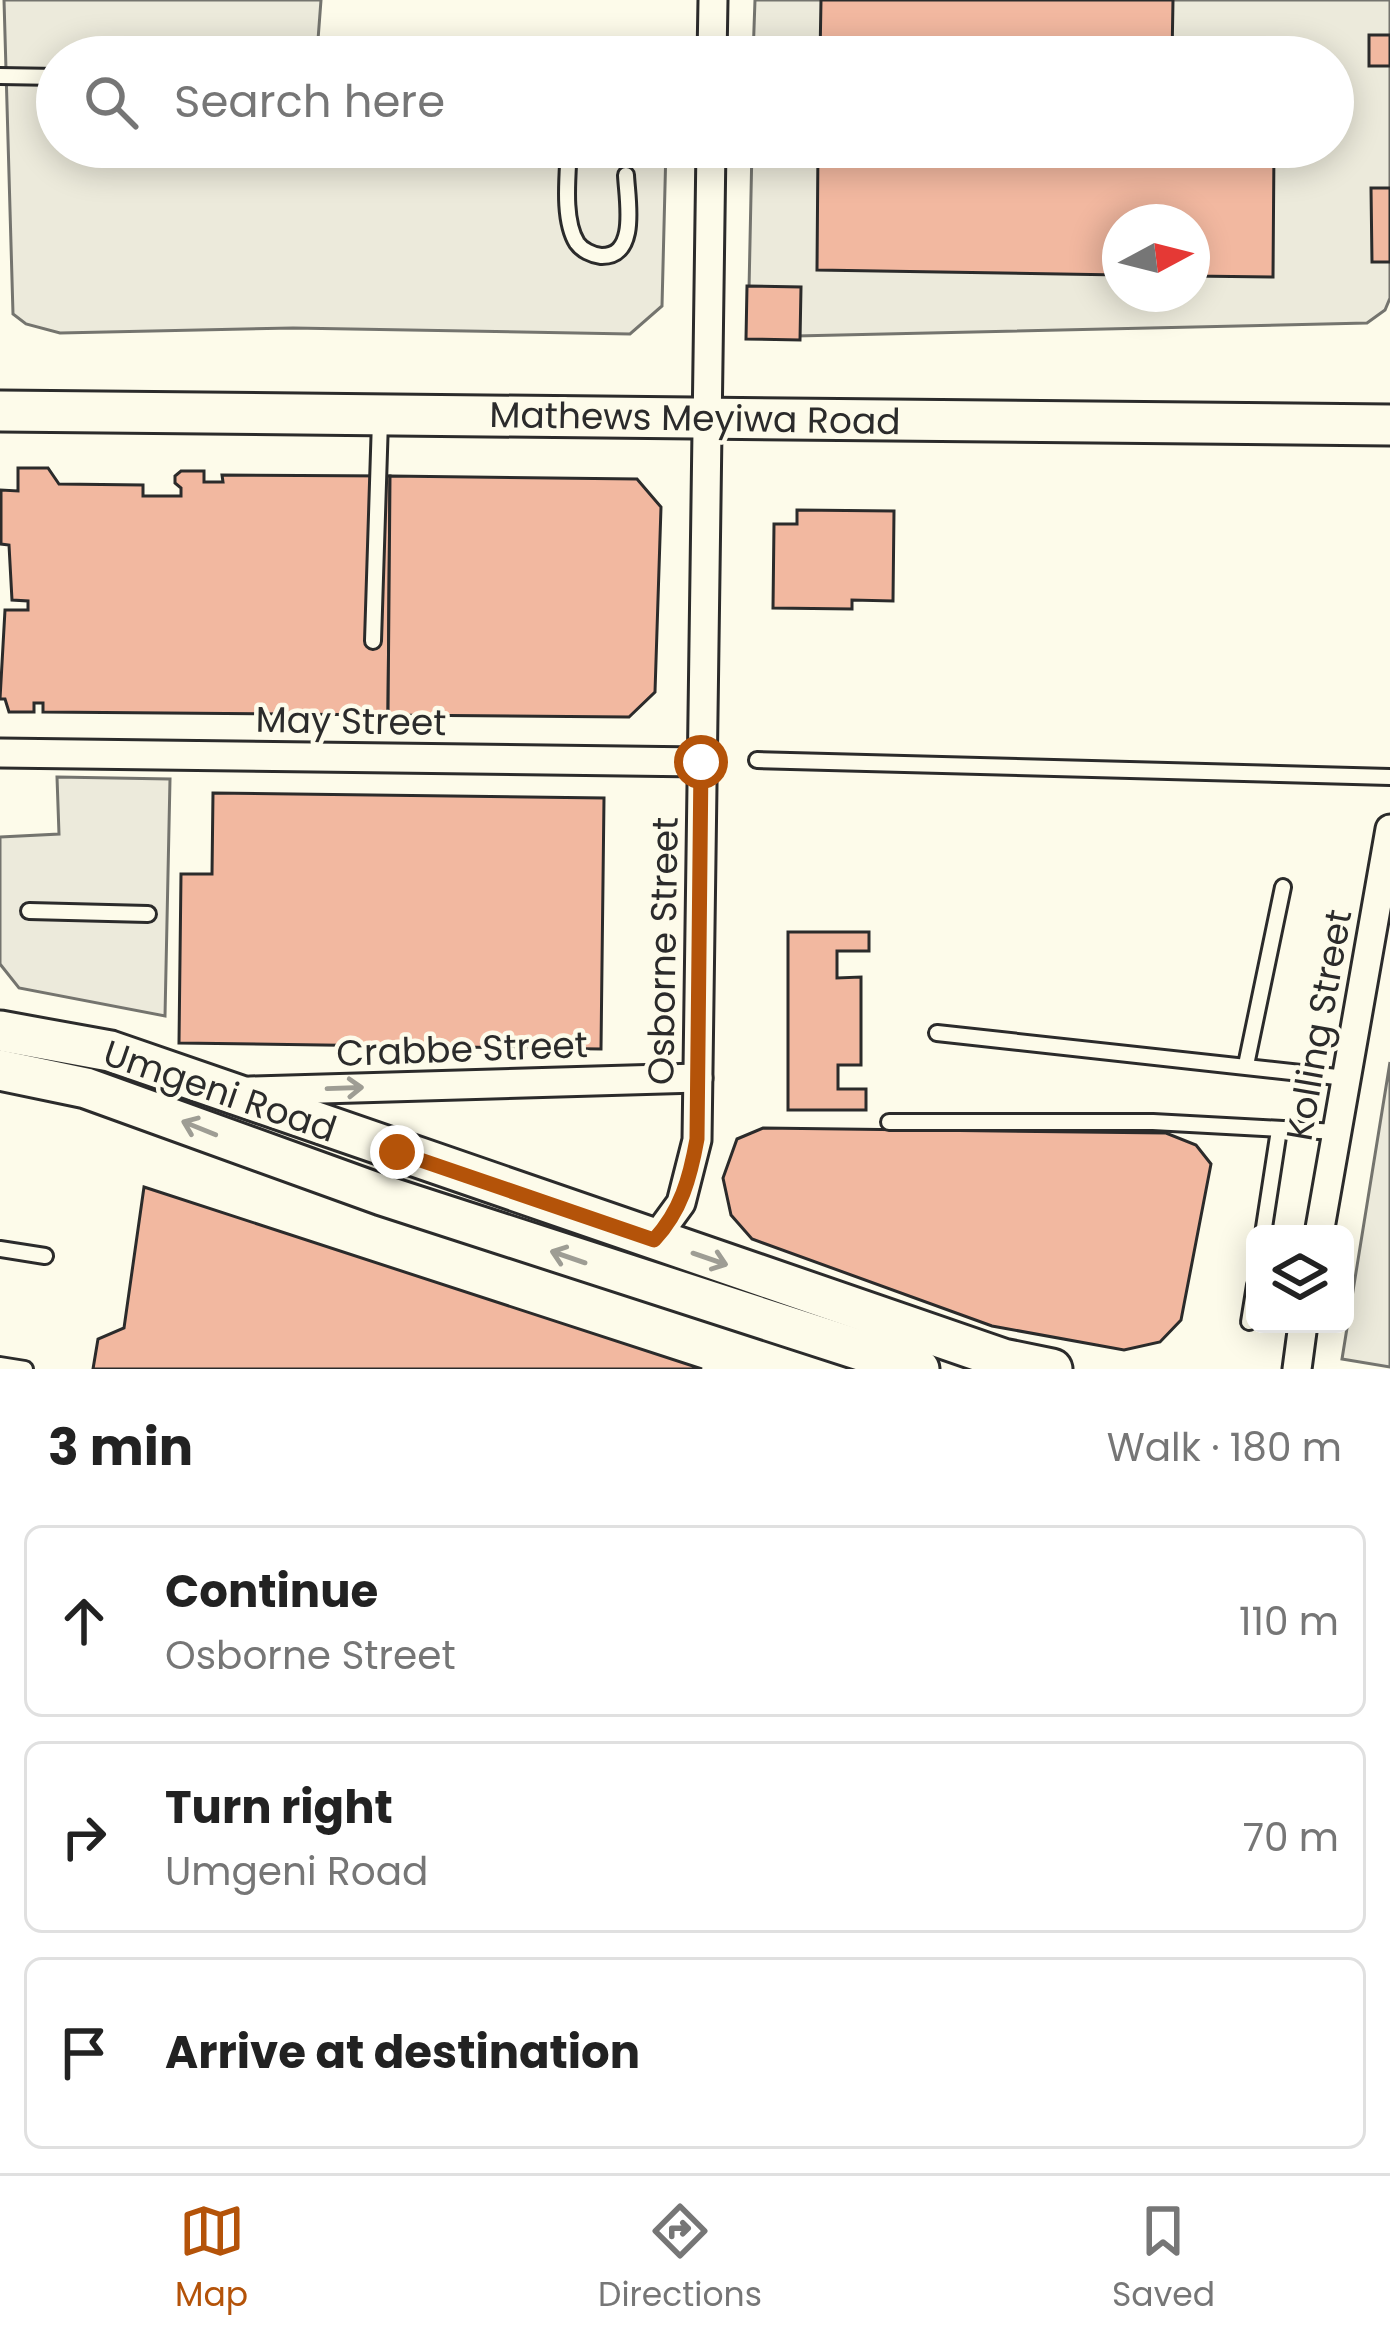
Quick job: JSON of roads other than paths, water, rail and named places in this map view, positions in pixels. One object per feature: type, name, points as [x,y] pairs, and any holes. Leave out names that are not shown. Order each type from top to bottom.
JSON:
[{"type":"main road","name":"Mathews Meyiwa Road","points":[[0,411],[1390,425]]},
{"type":"main road","name":"Umgeni Road","points":[[0,1030],[110,1052],[1003,1359],[1052,1369]]},
{"type":"main road","name":"Umgeni Road","points":[[0,1070],[86,1088],[382,1195],[919,1369]]},
{"type":"street","points":[[712,36],[713,0]]},
{"type":"street","name":"Osborne Street","points":[[654,1240],[675,1214],[691,1173],[697,1139],[710,168]]},
{"type":"street","name":"May Street","points":[[0,753],[701,762]]},
{"type":"street","name":"Kolling Street","points":[[1320,1225],[1390,829]]},
{"type":"street","name":"Crabbe Street","points":[[228,1092],[698,1078]]},
{"type":"street","points":[[1298,1369],[1302,1333]]},
{"type":"lane","points":[[0,76],[36,77]]},
{"type":"lane","points":[[569,168],[572,224],[578,244],[590,254],[613,254],[623,247],[628,233],[626,176]]},
{"type":"lane","points":[[373,641],[380,415]]},
{"type":"lane","points":[[757,760],[1390,777]]},
{"type":"lane","points":[[1246,1065],[1283,887]]},
{"type":"lane","points":[[29,911],[148,914]]},
{"type":"lane","points":[[937,1033],[1346,1078]]},
{"type":"lane","points":[[889,1121],[1153,1122],[1336,1132]]},
{"type":"lane","points":[[1264,1225],[1280,1130]]},
{"type":"lane","points":[[0,1250],[46,1256]]},
{"type":"lane","points":[[0,1365],[25,1369]]}]
